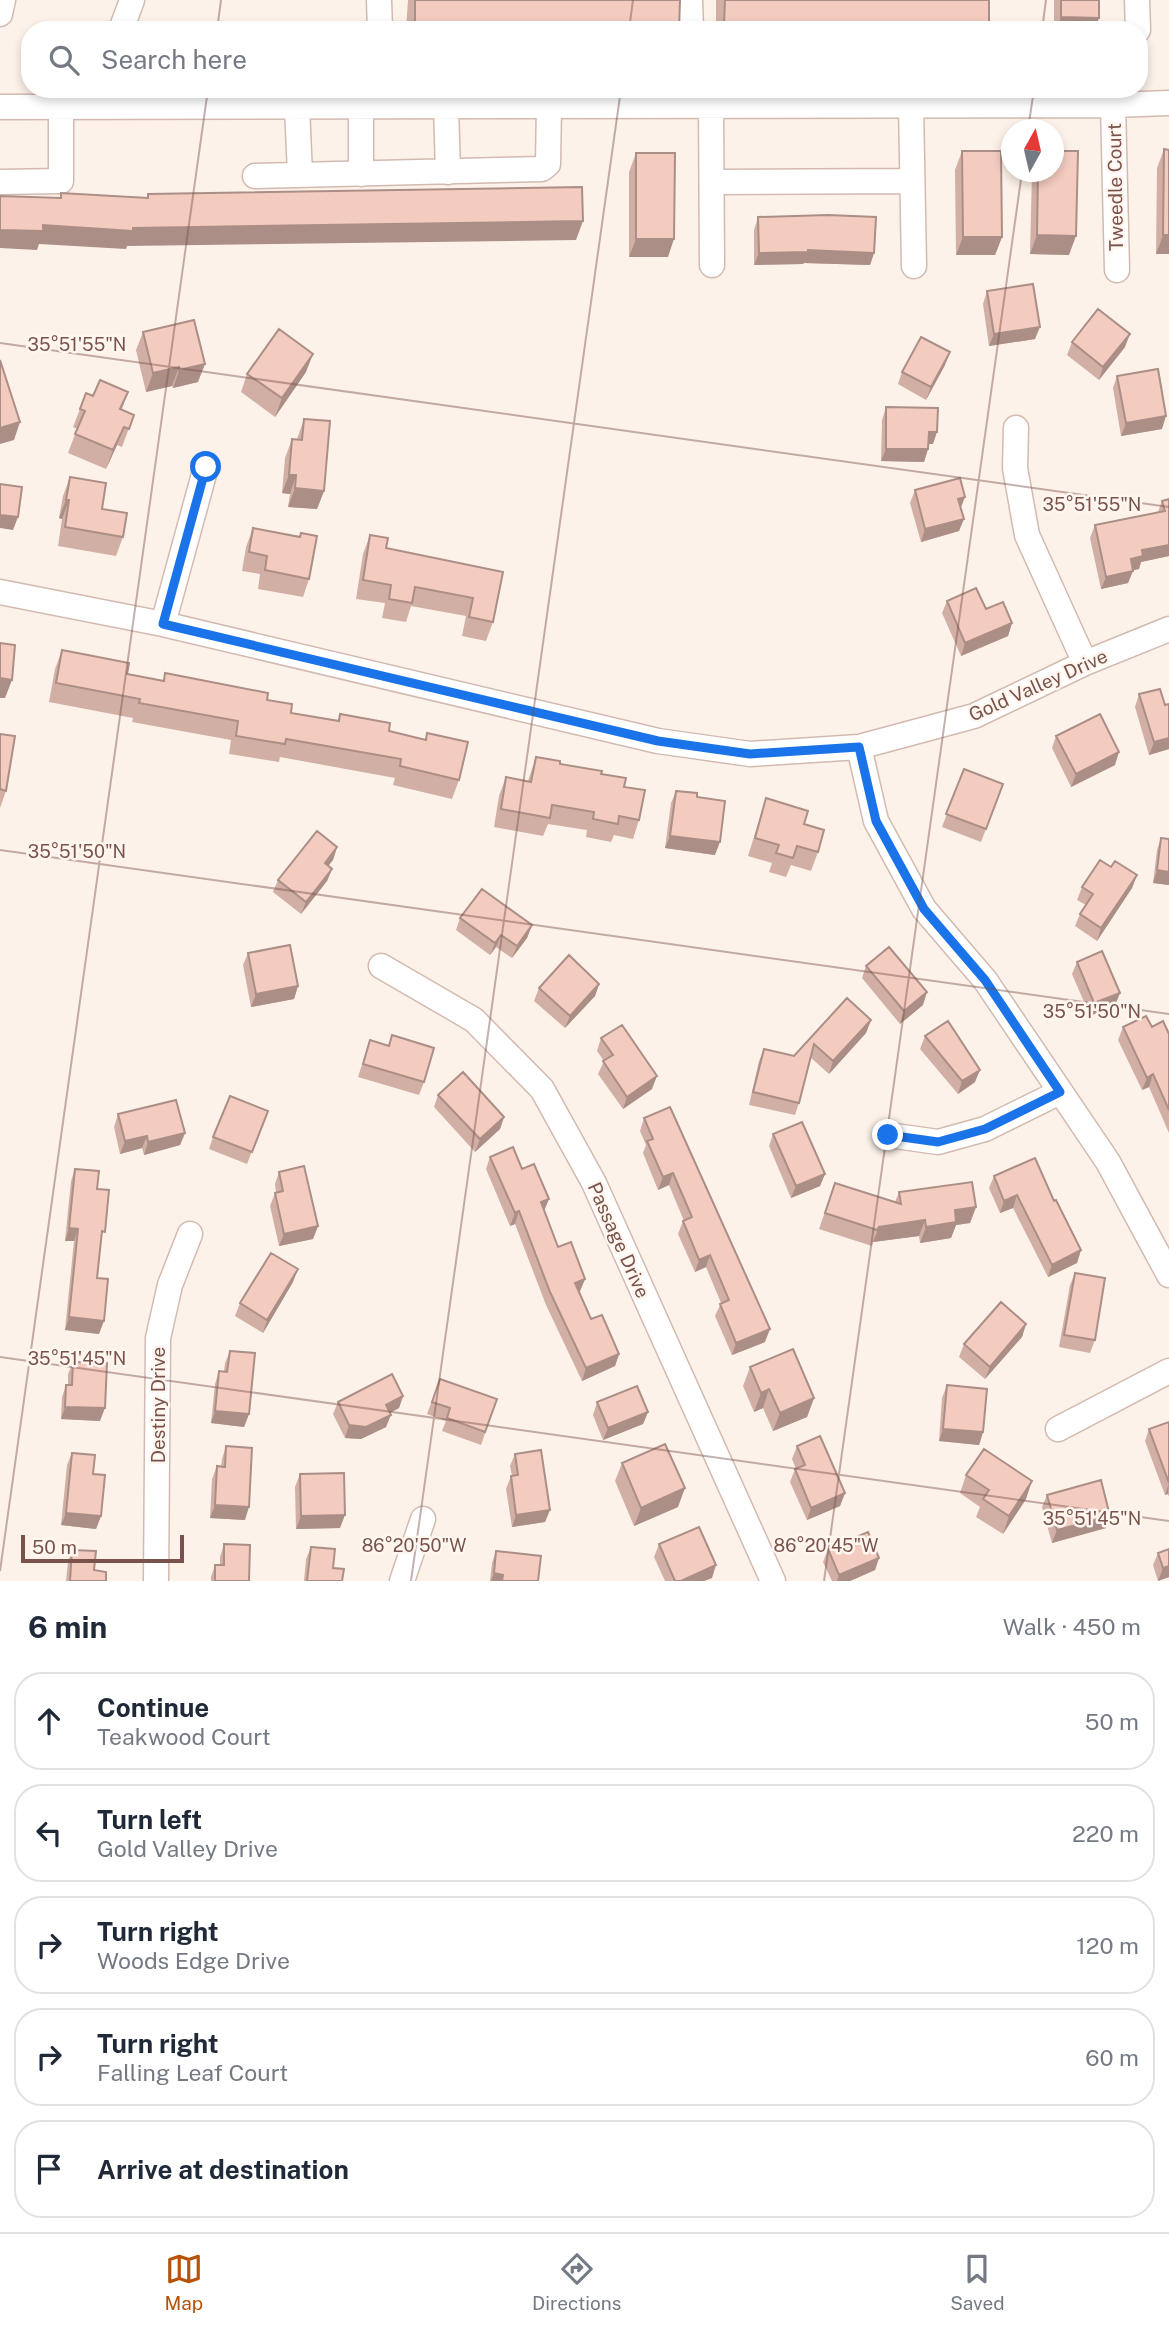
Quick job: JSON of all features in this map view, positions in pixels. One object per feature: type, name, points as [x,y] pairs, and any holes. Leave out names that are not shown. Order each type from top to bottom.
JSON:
[{"type":"street","points":[[0,14],[3,0]]},
{"type":"street","points":[[124,21],[132,0]]},
{"type":"street","points":[[379,0],[380,21]]},
{"type":"street","points":[[691,0],[691,21]]},
{"type":"street","points":[[1138,0],[1138,21]]},
{"type":"street","points":[[0,107],[61,107],[95,98],[297,106],[374,100],[446,106],[699,100],[911,105],[1113,105],[1132,98]]},
{"type":"street","points":[[1147,98],[1169,103]]},
{"type":"street","points":[[361,174],[374,100]]},
{"type":"street","points":[[699,100],[712,182],[712,265]]},
{"type":"street","points":[[256,176],[542,170],[548,164],[549,105]]},
{"type":"street","points":[[911,105],[914,265]]},
{"type":"street","name":"Tweedle Court","points":[[1113,105],[1117,270]]},
{"type":"street","points":[[297,106],[300,175]]},
{"type":"street","points":[[446,106],[448,172]]},
{"type":"street","points":[[0,182],[61,181],[61,107]]},
{"type":"street","points":[[712,182],[912,181]]},
{"type":"street","points":[[1016,428],[1015,468],[1027,535],[1085,663]]},
{"type":"street","points":[[163,624],[206,467]]},
{"type":"street","name":"Gold Valley Drive","points":[[0,592],[163,624],[658,741],[750,754],[859,747],[974,716],[1085,663],[1169,629]]},
{"type":"street","points":[[859,747],[876,821],[924,909],[985,980],[1108,1162],[1169,1275]]},
{"type":"street","name":"Passage Drive","points":[[381,966],[474,1020],[542,1089],[594,1183],[773,1581]]},
{"type":"street","points":[[888,1135],[938,1142],[985,1129],[1060,1092]]},
{"type":"street","name":"Destiny Drive","points":[[156,1581],[158,1338],[170,1285],[190,1234]]},
{"type":"street","points":[[1058,1429],[1169,1371]]},
{"type":"street","points":[[402,1581],[423,1519]]},
{"type":"building","points":[[415,0],[680,0],[679,21],[415,21]]},
{"type":"building","points":[[725,0],[989,0],[989,21],[724,21]]},
{"type":"building","points":[[1061,0],[1099,0],[1099,18],[1061,17]]},
{"type":"building","points":[[1164,149],[1169,150],[1169,235],[1163,235]]},
{"type":"building","points":[[962,151],[1001,151],[1002,237],[963,237]]},
{"type":"building","points":[[1064,151],[1078,151],[1076,236],[1037,235],[1038,182],[1064,182]]},
{"type":"building","points":[[636,153],[675,153],[674,239],[636,239]]},
{"type":"building","points":[[582,187],[583,221],[133,228],[133,231],[43,225],[43,231],[0,230],[0,196],[61,198],[61,193],[148,198],[148,194]]},
{"type":"building","points":[[758,217],[876,217],[874,253],[808,250],[759,253]]},
{"type":"building","points":[[1033,284],[1040,327],[994,334],[987,291]]},
{"type":"building","points":[[1098,309],[1130,334],[1103,367],[1072,342]]},
{"type":"building","points":[[194,320],[205,364],[153,373],[143,332]]},
{"type":"building","points":[[279,329],[313,354],[282,398],[247,374]]},
{"type":"building","points":[[921,337],[950,352],[931,387],[902,372]]},
{"type":"building","points":[[0,360],[20,422],[0,428]]},
{"type":"building","points":[[1158,369],[1166,416],[1126,423],[1117,376]]},
{"type":"building","points":[[100,380],[128,392],[120,409],[134,415],[129,429],[124,427],[113,450],[75,434],[85,411],[80,409],[86,393],[93,396]]},
{"type":"building","points":[[886,407],[938,408],[937,432],[929,432],[928,449],[886,449]]},
{"type":"building","points":[[304,419],[330,421],[324,491],[295,488],[296,475],[289,475],[292,439],[302,440]]},
{"type":"building","points":[[70,477],[106,483],[102,509],[127,513],[123,537],[65,527]]},
{"type":"building","points":[[960,478],[965,497],[958,499],[964,519],[925,529],[915,490]]},
{"type":"building","points":[[0,484],[22,487],[18,517],[0,515]]},
{"type":"building","points":[[1169,499],[1169,545],[1142,550],[1143,556],[1131,559],[1133,571],[1106,577],[1095,525],[1165,511],[1162,501]]},
{"type":"building","points":[[253,528],[300,537],[301,533],[317,536],[309,579],[265,570],[267,556],[249,552]]},
{"type":"building","points":[[370,535],[388,538],[386,548],[503,572],[493,622],[469,617],[473,598],[415,587],[412,603],[389,599],[391,585],[363,580]]},
{"type":"building","points":[[976,588],[986,609],[1003,602],[1012,623],[965,643],[947,601]]},
{"type":"building","points":[[0,643],[15,645],[12,680],[0,678]]},
{"type":"building","points":[[62,650],[129,663],[127,674],[164,681],[165,673],[268,693],[267,700],[292,704],[291,713],[339,721],[340,714],[390,723],[389,731],[426,740],[427,733],[468,742],[459,780],[400,766],[401,759],[286,739],[285,744],[236,736],[238,721],[139,703],[140,699],[56,683]]},
{"type":"building","points":[[1160,689],[1165,705],[1169,704],[1169,738],[1154,742],[1139,694]]},
{"type":"building","points":[[1100,714],[1119,752],[1076,774],[1056,736]]},
{"type":"building","points":[[0,734],[15,736],[6,791],[0,789]]},
{"type":"building","points":[[536,757],[626,778],[624,787],[645,790],[639,820],[619,816],[618,824],[593,819],[594,812],[552,805],[550,818],[501,809],[506,777],[531,782]]},
{"type":"building","points":[[964,769],[1003,784],[986,829],[946,814]]},
{"type":"building","points":[[676,791],[697,793],[697,797],[725,801],[720,842],[670,836]]},
{"type":"building","points":[[766,798],[808,811],[804,824],[824,830],[818,852],[797,846],[793,858],[776,853],[779,845],[755,838]]},
{"type":"building","points":[[317,831],[337,847],[325,863],[332,869],[306,902],[278,880]]},
{"type":"building","points":[[1161,838],[1169,839],[1169,872],[1157,870]]},
{"type":"building","points":[[1100,860],[1111,867],[1115,861],[1137,875],[1101,928],[1080,914],[1093,894],[1082,887]]},
{"type":"building","points":[[482,889],[532,925],[517,946],[501,935],[495,943],[460,918]]},
{"type":"building","points":[[290,945],[298,986],[256,994],[248,953]]},
{"type":"building","points":[[889,947],[927,992],[904,1011],[866,966]]},
{"type":"building","points":[[1102,951],[1120,993],[1094,1003],[1077,962]]},
{"type":"building","points":[[569,955],[599,984],[570,1016],[539,988]]},
{"type":"building","points":[[847,998],[871,1020],[833,1061],[814,1044],[799,1103],[753,1092],[764,1049],[794,1056]]},
{"type":"building","points":[[1146,1016],[1152,1027],[1163,1021],[1169,1034],[1169,1110],[1153,1074],[1147,1078],[1123,1027]]},
{"type":"building","points":[[948,1021],[980,1070],[962,1081],[925,1036]]},
{"type":"building","points":[[622,1025],[657,1076],[627,1097],[603,1061],[613,1055],[601,1038]]},
{"type":"building","points":[[392,1035],[434,1048],[424,1082],[363,1064],[370,1040],[389,1046]]},
{"type":"building","points":[[463,1072],[504,1117],[480,1139],[438,1095]]},
{"type":"building","points":[[230,1096],[268,1111],[252,1152],[213,1137]]},
{"type":"building","points":[[176,1100],[185,1133],[148,1142],[147,1136],[125,1141],[118,1114]]},
{"type":"building","points":[[670,1107],[770,1329],[736,1343],[720,1304],[729,1300],[710,1255],[699,1260],[683,1221],[692,1217],[673,1173],[663,1177],[647,1141],[653,1139],[644,1118]]},
{"type":"building","points":[[802,1122],[825,1174],[796,1186],[773,1134]]},
{"type":"building","points":[[513,1147],[522,1169],[534,1164],[549,1199],[541,1202],[558,1247],[571,1242],[585,1279],[575,1283],[591,1319],[602,1315],[619,1354],[586,1368],[550,1292],[519,1211],[515,1213],[490,1157]]},
{"type":"building","points":[[1035,1158],[1054,1201],[1056,1200],[1081,1250],[1052,1265],[1017,1195],[1004,1201],[994,1176]]},
{"type":"building","points":[[304,1166],[318,1226],[284,1234],[275,1193],[283,1191],[279,1172]]},
{"type":"building","points":[[75,1169],[99,1171],[97,1189],[109,1190],[97,1278],[108,1279],[104,1321],[69,1317],[78,1229],[69,1228]]},
{"type":"building","points":[[972,1182],[976,1207],[955,1210],[956,1222],[926,1227],[925,1220],[879,1227],[877,1230],[825,1213],[835,1183],[901,1204],[899,1192]]},
{"type":"building","points":[[271,1253],[298,1269],[267,1320],[240,1303]]},
{"type":"building","points":[[1075,1273],[1105,1278],[1095,1340],[1064,1335]]},
{"type":"building","points":[[1001,1302],[1026,1324],[990,1367],[964,1344]]},
{"type":"building","points":[[793,1349],[814,1398],[780,1413],[769,1389],[761,1393],[750,1367]]},
{"type":"building","points":[[230,1351],[255,1353],[249,1414],[215,1411],[219,1371],[227,1372]]},
{"type":"building","points":[[73,1362],[107,1363],[105,1408],[65,1407],[66,1385],[72,1385]]},
{"type":"building","points":[[392,1374],[403,1396],[386,1405],[391,1415],[366,1427],[349,1425],[338,1402]]},
{"type":"building","points":[[440,1379],[497,1399],[485,1432],[447,1418],[450,1408],[432,1402]]},
{"type":"building","points":[[947,1385],[987,1389],[983,1432],[943,1429]]},
{"type":"building","points":[[637,1386],[648,1412],[608,1428],[597,1402]]},
{"type":"building","points":[[1169,1422],[1169,1483],[1149,1429]]},
{"type":"building","points":[[820,1436],[845,1493],[811,1508],[795,1469],[805,1465],[797,1446]]},
{"type":"building","points":[[665,1444],[685,1488],[641,1508],[622,1463]]},
{"type":"building","points":[[226,1446],[252,1448],[249,1507],[215,1505],[217,1466],[225,1467]]},
{"type":"building","points":[[984,1449],[1032,1481],[1009,1516],[983,1499],[989,1490],[966,1475]]},
{"type":"building","points":[[541,1450],[550,1510],[516,1515],[511,1476],[518,1475],[515,1454]]},
{"type":"building","points":[[72,1453],[95,1455],[93,1474],[105,1475],[101,1516],[66,1513]]},
{"type":"building","points":[[344,1473],[345,1515],[301,1516],[300,1474]]},
{"type":"building","points":[[1101,1480],[1110,1516],[1057,1530],[1047,1495]]},
{"type":"building","points":[[699,1527],[716,1565],[681,1581],[675,1581],[659,1544]]},
{"type":"building","points":[[868,1532],[879,1558],[839,1575],[828,1549]]},
{"type":"building","points":[[224,1544],[250,1545],[249,1581],[215,1581],[215,1565],[224,1565]]},
{"type":"building","points":[[311,1547],[335,1549],[333,1568],[344,1569],[342,1581],[307,1581]]},
{"type":"building","points":[[1169,1549],[1169,1566],[1163,1568],[1158,1553]]},
{"type":"building","points":[[72,1550],[96,1551],[94,1570],[106,1572],[106,1581],[70,1581]]},
{"type":"building","points":[[496,1551],[541,1556],[538,1581],[502,1581],[503,1575],[494,1573]]},
{"type":"route","points":[[206,467],[163,624],[658,741],[750,754],[859,747],[876,821],[924,909],[985,980],[1060,1092],[985,1129],[938,1142],[888,1135]]}]
